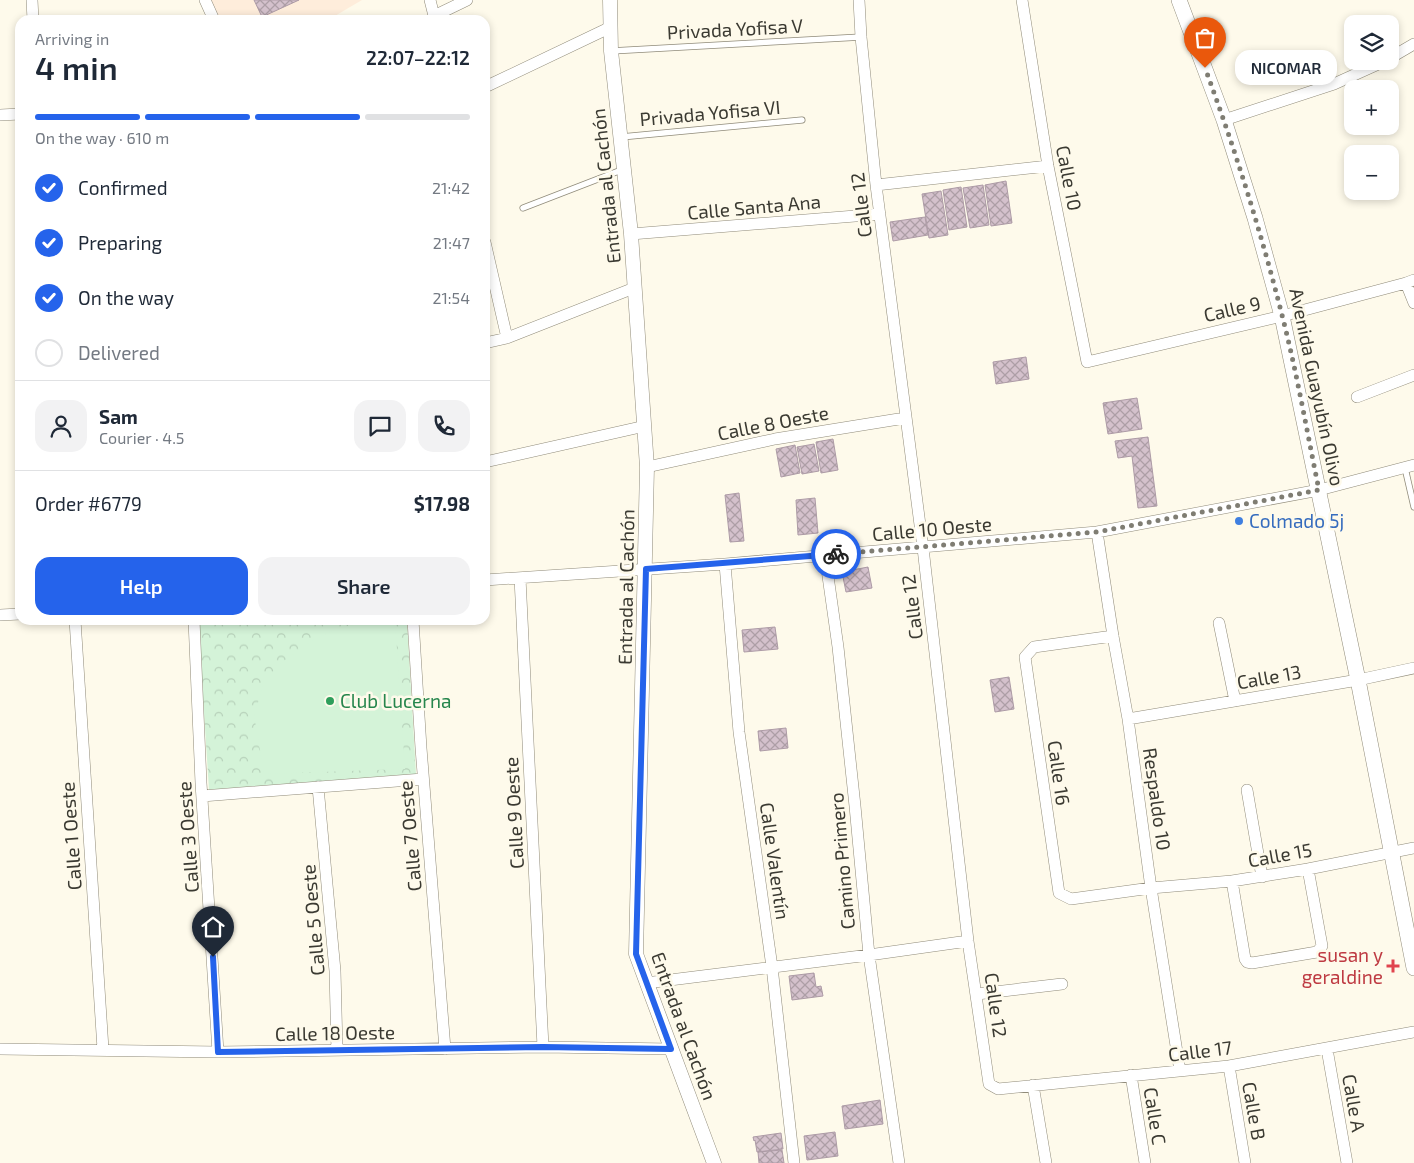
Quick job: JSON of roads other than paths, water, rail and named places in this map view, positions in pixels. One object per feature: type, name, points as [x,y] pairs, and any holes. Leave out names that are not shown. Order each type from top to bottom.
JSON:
[{"type":"main road","name":"Avenida Guayubín Olivo","points":[[1179,0],[1224,120],[1255,218],[1282,316],[1358,680],[1414,968]]},
{"type":"street","points":[[32,0],[33,15]]},
{"type":"street","points":[[205,0],[212,15]]},
{"type":"street","points":[[430,0],[433,15]]},
{"type":"street","points":[[439,15],[466,0]]},
{"type":"street","name":"Entrada al Cachón","points":[[610,0],[611,51],[631,234],[647,467],[636,954],[714,1163]]},
{"type":"street","name":"Calle 12","points":[[860,0],[861,37],[876,185],[922,548],[968,941],[989,1084]]},
{"type":"street","name":"Calle 10","points":[[1022,0],[1048,166],[1087,362]]},
{"type":"street","points":[[490,85],[610,28]]},
{"type":"street","points":[[1399,53],[1414,44]]},
{"type":"street","points":[[1224,120],[1334,84],[1365,70]]},
{"type":"street","points":[[0,115],[15,114]]},
{"type":"street","points":[[876,185],[1048,166]]},
{"type":"street","name":"Calle Santa Ana","points":[[631,234],[880,214]]},
{"type":"street","points":[[490,264],[507,338]]},
{"type":"street","points":[[1410,282],[1414,303]]},
{"type":"street","name":"Calle 9","points":[[1087,362],[1282,316],[1410,282]]},
{"type":"street","points":[[490,342],[507,338],[634,288]]},
{"type":"street","points":[[1357,397],[1414,375]]},
{"type":"street","name":"Calle 8 Oeste","points":[[647,467],[775,439],[905,418]]},
{"type":"street","points":[[490,461],[645,426]]},
{"type":"street","name":"Calle 10 Oeste","points":[[490,580],[725,564],[1097,532],[1319,490],[1410,467]]},
{"type":"street","name":"Respaldo 10","points":[[1097,532],[1128,719],[1151,888],[1180,1071]]},
{"type":"street","name":"Camino Primero","points":[[825,555],[838,648],[855,806],[868,956],[899,1163]]},
{"type":"street","name":"Calle Valentín","points":[[725,564],[740,732],[772,967],[794,1163]]},
{"type":"street","name":"Calle 9 Oeste","points":[[520,578],[543,1047]]},
{"type":"street","points":[[0,615],[15,614]]},
{"type":"street","points":[[1219,623],[1235,701]]},
{"type":"street","name":"Calle 1 Oeste","points":[[75,625],[103,1050]]},
{"type":"street","name":"Calle 3 Oeste","points":[[194,625],[202,796],[218,1052]]},
{"type":"street","name":"Calle 7 Oeste","points":[[413,625],[423,779],[445,1049]]},
{"type":"street","name":"Calle 16","points":[[1113,636],[1034,647],[1025,657],[1059,893],[1071,899],[1151,888]]},
{"type":"street","name":"Calle 13","points":[[1128,719],[1358,680],[1414,668]]},
{"type":"street","points":[[202,796],[423,779]]},
{"type":"street","name":"Calle 5 Oeste","points":[[318,787],[335,971],[337,1050]]},
{"type":"street","points":[[1246,790],[1262,876]]},
{"type":"street","name":"Calle 15","points":[[1151,888],[1232,881],[1308,869],[1414,848]]},
{"type":"street","points":[[1232,881],[1245,959],[1252,963],[1317,952],[1321,949],[1308,869]]},
{"type":"street","points":[[646,983],[868,956],[968,941]]},
{"type":"street","points":[[977,994],[1062,984]]},
{"type":"street","name":"Calle 17","points":[[989,1084],[998,1089],[1229,1066],[1414,1032]]},
{"type":"street","name":"Calle 18 Oeste","points":[[0,1048],[218,1052],[543,1047],[671,1049]]},
{"type":"street","name":"Calle A","points":[[1327,1049],[1347,1163]]},
{"type":"street","name":"Calle B","points":[[1229,1066],[1245,1163]]},
{"type":"street","name":"Calle C","points":[[1131,1075],[1145,1163]]},
{"type":"street","points":[[1034,1085],[1046,1163]]},
{"type":"lane","name":"Privada Yofisa V","points":[[611,51],[861,37]]},
{"type":"lane","name":"Privada Yofisa VI","points":[[620,136],[802,120]]},
{"type":"lane","points":[[523,208],[624,169]]},
{"type":"lane","points":[[1410,467],[1414,507]]},
{"type":"place","name":"NICOMAR","points":[[1205,68]]},
{"type":"place","name":"Colmado 5j","points":[[1239,521]]},
{"type":"place","name":"Club Lucerna","points":[[330,701]]},
{"type":"place","name":"susan y geraldine","points":[[1393,966]]}]
